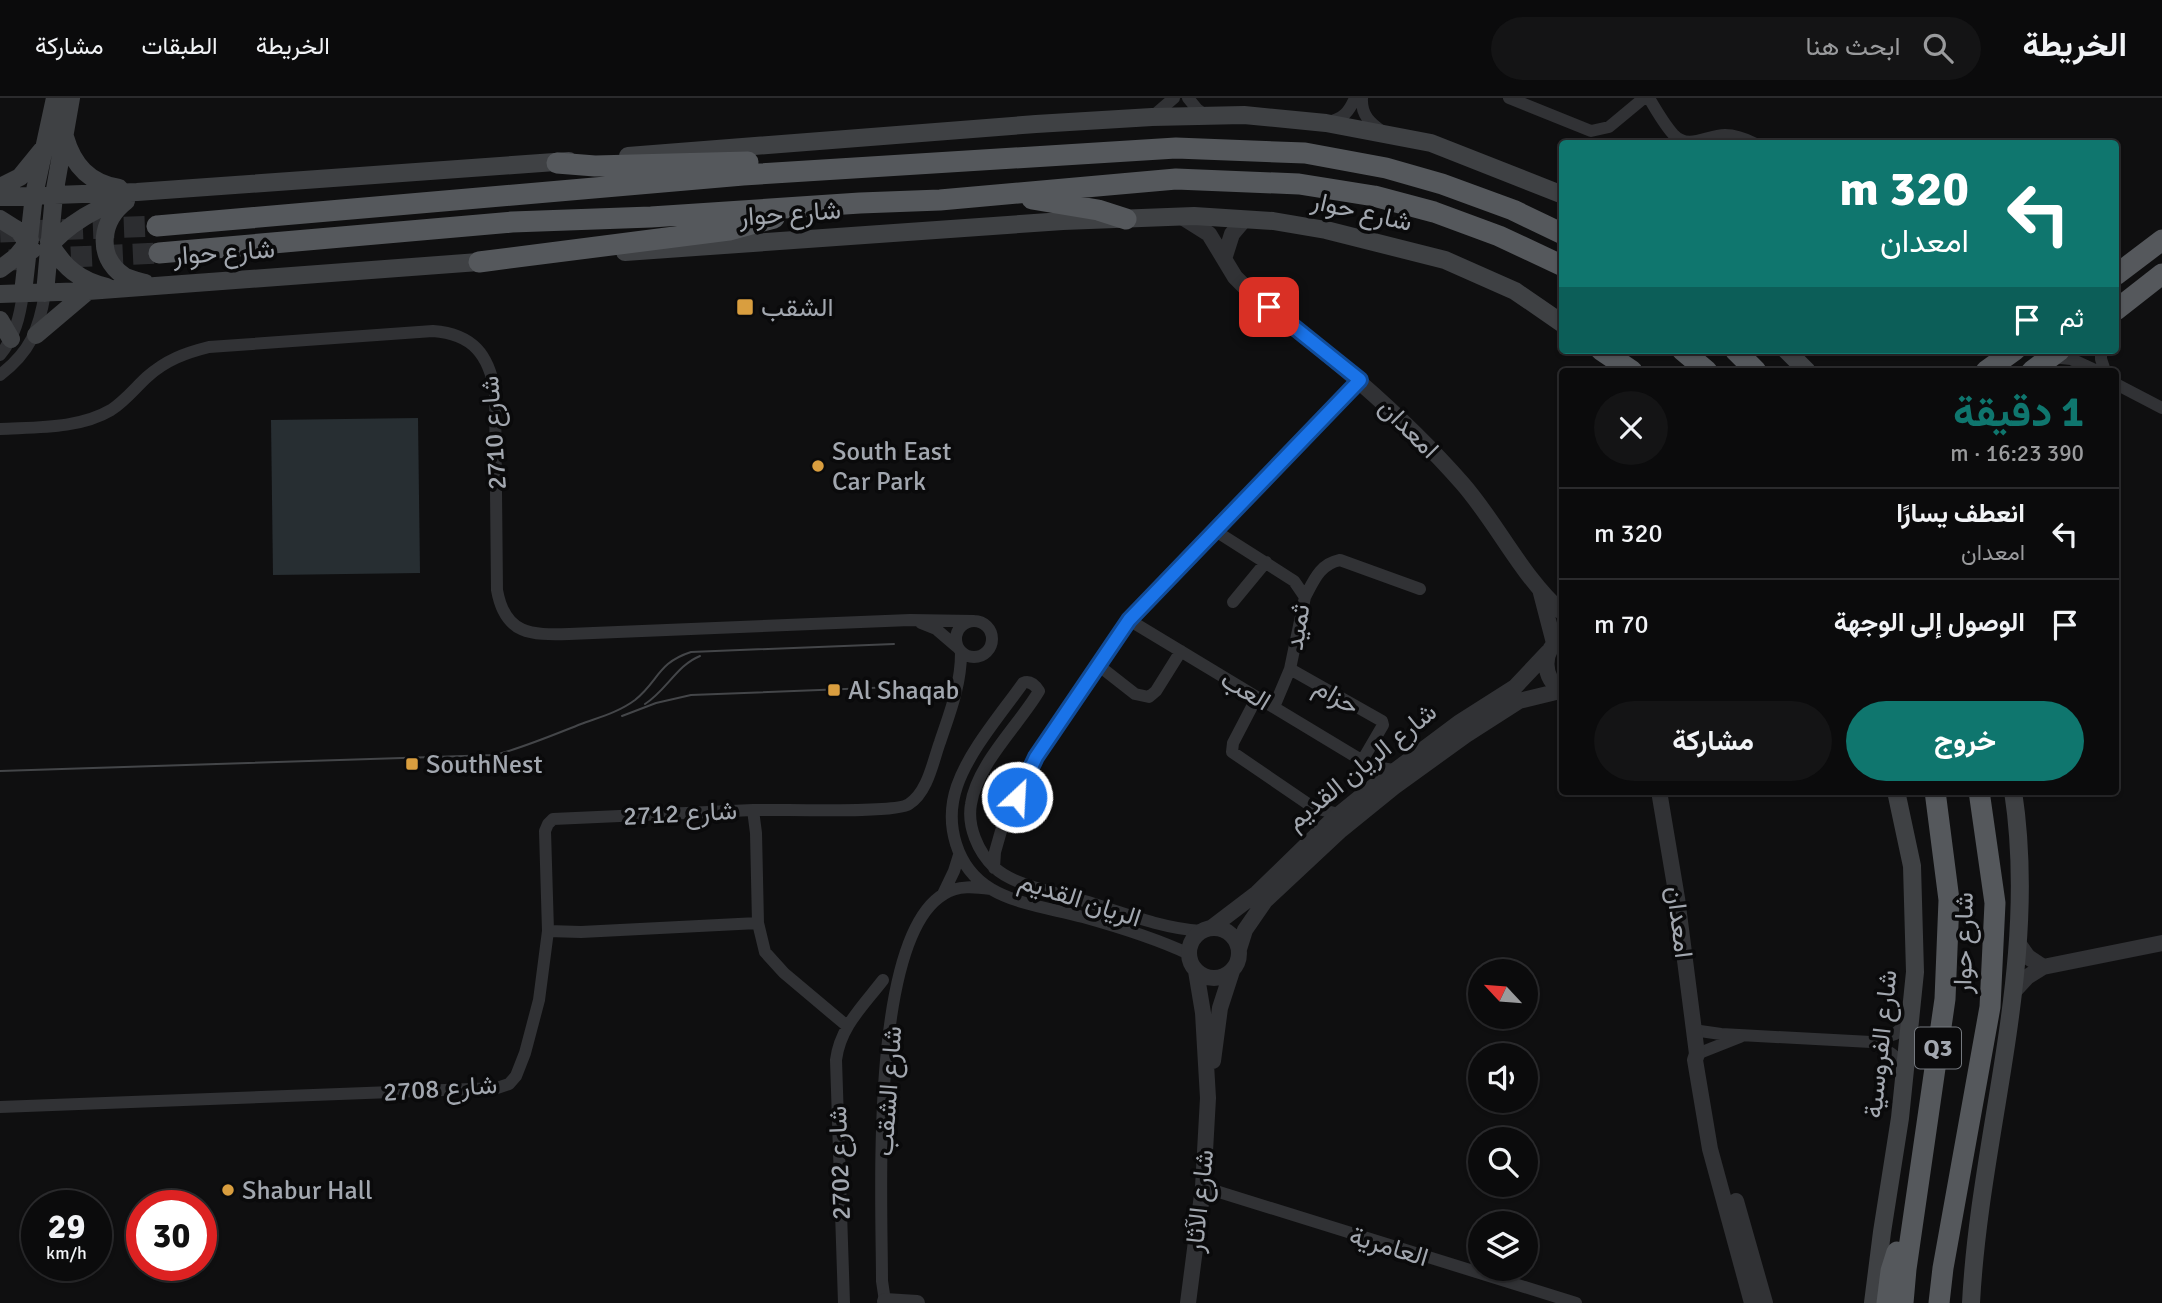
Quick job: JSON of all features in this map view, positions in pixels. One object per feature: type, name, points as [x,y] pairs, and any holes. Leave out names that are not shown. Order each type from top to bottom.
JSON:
[{"type":"highway","name":"شارع حوار","points":[[157,226],[743,175],[1176,148],[1305,153],[1386,168],[1442,184],[1513,210],[1559,232]]},
{"type":"highway","points":[[557,163],[595,166],[769,162],[830,170]]},
{"type":"highway","name":"شارع حوار","points":[[159,253],[512,222],[940,201],[1175,179],[1300,184],[1374,196],[1434,212],[1499,236],[1559,264]]},
{"type":"highway","points":[[1003,195],[1098,210],[1125,219]]},
{"type":"highway","points":[[479,262],[729,230],[830,205]]},
{"type":"highway","points":[[2119,273],[2162,240]]},
{"type":"highway","points":[[2119,308],[2162,274]]},
{"type":"highway","points":[[1607,354],[1628,368]]},
{"type":"highway","points":[[1687,354],[1703,368]]},
{"type":"highway","points":[[1739,354],[1753,368]]},
{"type":"highway","points":[[2036,368],[2055,354]]},
{"type":"highway","name":"شارع حوار","points":[[1903,1303],[1945,999],[1949,900],[1936,795]]},
{"type":"highway","name":"شارع حوار","points":[[1940,1303],[1943,1268],[1990,1007],[1995,903],[1980,795]]},
{"type":"highway","points":[[1887,1303],[1891,1271],[1919,1180]]},
{"type":"highway","points":[[1943,1268],[1950,1303]]},
{"type":"main road","points":[[23,293],[34,195],[55,98]]},
{"type":"main road","points":[[45,293],[54,195],[71,98]]},
{"type":"main road","points":[[0,197],[136,192],[557,163],[876,136],[1205,115],[1264,116],[1383,132],[1431,143],[1559,193]]},
{"type":"main road","points":[[64,133],[70,154],[81,170],[109,187],[136,192]]},
{"type":"main road","points":[[0,187],[20,177],[44,147]]},
{"type":"main road","points":[[23,293],[38,262],[75,222],[136,192]]},
{"type":"main road","points":[[136,192],[117,207],[110,217],[104,232],[104,243],[110,261],[125,277],[152,286]]},
{"type":"main road","points":[[34,195],[51,245],[69,270],[92,284],[114,289]]},
{"type":"main road","points":[[0,269],[16,257],[29,242],[42,223],[54,195]]},
{"type":"main road","name":"شارع حوار","points":[[0,294],[88,292],[1063,221],[1182,217],[1273,221],[1326,230],[1445,260],[1515,291],[1559,321]]},
{"type":"main road","points":[[0,219],[29,242],[38,262],[45,293]]},
{"type":"main road","points":[[36,335],[88,292]]},
{"type":"main road","points":[[0,320],[11,339]]},
{"type":"main road","points":[[1596,354],[1612,368]]},
{"type":"main road","points":[[1780,354],[1792,368]]},
{"type":"main road","points":[[1790,354],[1804,368]]},
{"type":"main road","name":"شارع الفروسية","points":[[1873,1303],[1905,1073],[1915,972],[1912,866],[1897,795]]},
{"type":"main road","points":[[1971,1303],[1980,1202],[2015,990],[2019,858],[2013,795]]},
{"type":"street","points":[[1152,117],[1174,98]]},
{"type":"street","points":[[1188,98],[1205,115]]},
{"type":"street","points":[[1326,123],[1343,117],[1355,98]]},
{"type":"street","points":[[1362,98],[1362,108],[1367,120],[1383,132]]},
{"type":"street","points":[[1509,98],[1591,131],[1609,127],[1646,98],[1674,135],[1682,140]]},
{"type":"street","points":[[1707,140],[1726,135],[1747,140]]},
{"type":"street","name":"امعدان","points":[[1182,217],[1209,234],[1235,277],[1249,291],[1360,380],[1408,424],[1464,485],[1541,593],[1559,609]]},
{"type":"street","points":[[1225,257],[1232,234],[1243,220]]},
{"type":"street","points":[[0,355],[20,318],[23,293]]},
{"type":"street","points":[[0,375],[18,359],[36,335],[45,293]]},
{"type":"street","name":"شارع 2710","points":[[0,429],[65,424],[91,419],[110,410],[147,377],[181,353],[209,347],[447,332],[475,346],[489,365],[493,377],[496,406],[497,590],[502,608],[513,625],[536,635],[910,620],[974,621]]},
{"type":"street","points":[[2058,354],[2090,368]]},
{"type":"street","points":[[994,868],[1001,831],[1029,769],[1129,620],[1360,380]]},
{"type":"street","points":[[2119,386],[2162,408]]},
{"type":"street","name":"ثميد","points":[[1214,530],[1294,580],[1306,597],[1290,669],[1274,707]]},
{"type":"street","points":[[1306,597],[1322,568],[1340,560],[1420,589]]},
{"type":"street","points":[[1233,602],[1266,562]]},
{"type":"street","name":"امعدان","points":[[1541,593],[1555,644],[1546,670],[1554,686],[1559,690]]},
{"type":"street","name":"شارع 2710","points":[[910,620],[936,629],[959,650]]},
{"type":"street","name":"العب","points":[[1129,620],[1362,761],[1393,771]]},
{"type":"street","points":[[753,810],[886,809],[909,805],[923,788],[930,773],[959,686],[959,650],[956,640],[961,626],[974,621],[986,626],[990,632],[991,645],[959,686]]},
{"type":"street","name":"شارع الريان القديم","points":[[1206,929],[1257,893],[1369,789],[1461,722],[1515,687],[1555,644]]},
{"type":"street","points":[[959,650],[968,657],[982,656]]},
{"type":"street","points":[[1098,665],[1135,694],[1149,697],[1156,691],[1181,651]]},
{"type":"street","name":"حزام","points":[[1290,669],[1381,721],[1381,730],[1362,761]]},
{"type":"street","name":"الريان القديم","points":[[1189,954],[1150,938],[990,889],[959,855],[953,836],[953,798],[957,784],[973,755],[1023,683],[1034,684],[1039,691],[984,770],[971,803],[972,827],[976,839],[994,868],[1018,881],[1158,924],[1180,929],[1206,929]]},
{"type":"street","name":"شارع الريان القديم","points":[[1239,949],[1245,930],[1265,901],[1341,830],[1394,787],[1519,701],[1559,693]]},
{"type":"street","points":[[1258,697],[1233,743],[1232,752],[1314,808],[1339,814]]},
{"type":"street","points":[[1362,761],[1371,779],[1369,789]]},
{"type":"street","name":"امعدان","points":[[1660,795],[1677,898],[1697,1054],[1695,1060],[1710,1149],[1752,1303]]},
{"type":"street","points":[[1314,808],[1317,835]]},
{"type":"street","name":"شارع 2712","points":[[548,931],[545,831],[553,819],[753,810],[758,923],[763,945],[771,959],[815,1001],[847,1026]]},
{"type":"street","name":"شارع الشقب","points":[[884,1302],[884,1071],[894,1004],[905,952],[922,917],[943,894],[959,855]]},
{"type":"street","points":[[943,894],[971,887],[990,889]]},
{"type":"street","points":[[548,931],[581,932],[758,923]]},
{"type":"street","points":[[1221,928],[1236,940],[1239,949],[1238,961],[1232,971],[1218,978],[1210,978],[1196,971],[1189,954],[1192,941],[1206,929],[1221,928]]},
{"type":"street","name":"شارع 2708","points":[[0,1107],[498,1088],[509,1084],[521,1065],[539,1000],[548,931]]},
{"type":"street","points":[[2018,943],[2028,957],[2043,967]]},
{"type":"street","points":[[2015,990],[2027,977],[2043,967],[2162,943]]},
{"type":"street","name":"شارع الآثار","points":[[1196,971],[1208,1098]]},
{"type":"street","name":"شارع الآثار","points":[[1188,1303],[1203,1187],[1208,1098],[1220,1008],[1232,971]]},
{"type":"street","points":[[847,1026],[883,981]]},
{"type":"street","points":[[1693,1030],[1871,1042],[1895,1034],[1911,1018]]},
{"type":"street","name":"شارع 2702","points":[[844,1303],[836,1060],[847,1026]]},
{"type":"street","points":[[1697,1054],[1744,1035]]},
{"type":"street","points":[[1871,1042],[1894,1054],[1900,1060],[1905,1073]]},
{"type":"street","name":"امعدان","points":[[1697,1054],[1702,1059],[1721,1150],[1765,1303]]},
{"type":"street","name":"العامرية","points":[[1203,1187],[1576,1303]]},
{"type":"street","points":[[884,1302],[917,1303]]},
{"type":"shaded area","points":[[418,418],[420,573],[273,575],[271,420]]},
{"type":"tunnel","points":[[0,232],[157,226]]},
{"type":"tunnel","points":[[9,260],[159,253]]},
{"type":"tram line","points":[[0,771],[495,755],[539,741],[622,708],[643,693],[671,661],[691,652],[894,644]]},
{"type":"tram line","points":[[645,704],[685,665],[700,656]]},
{"type":"tram line","points":[[622,716],[656,703],[691,695],[896,687]]},
{"type":"place","name":"الشقب","points":[[745,307]]},
{"type":"place","name":"South East Car Park","points":[[818,466]]},
{"type":"place","name":"Al Shaqab","points":[[834,690]]},
{"type":"place","name":"SouthNest","points":[[412,764]]},
{"type":"place","name":"Shabur Hall","points":[[228,1190]]},
{"type":"route","points":[[1017,797],[1036,757],[1129,620],[1360,380],[1269,307]]}]
